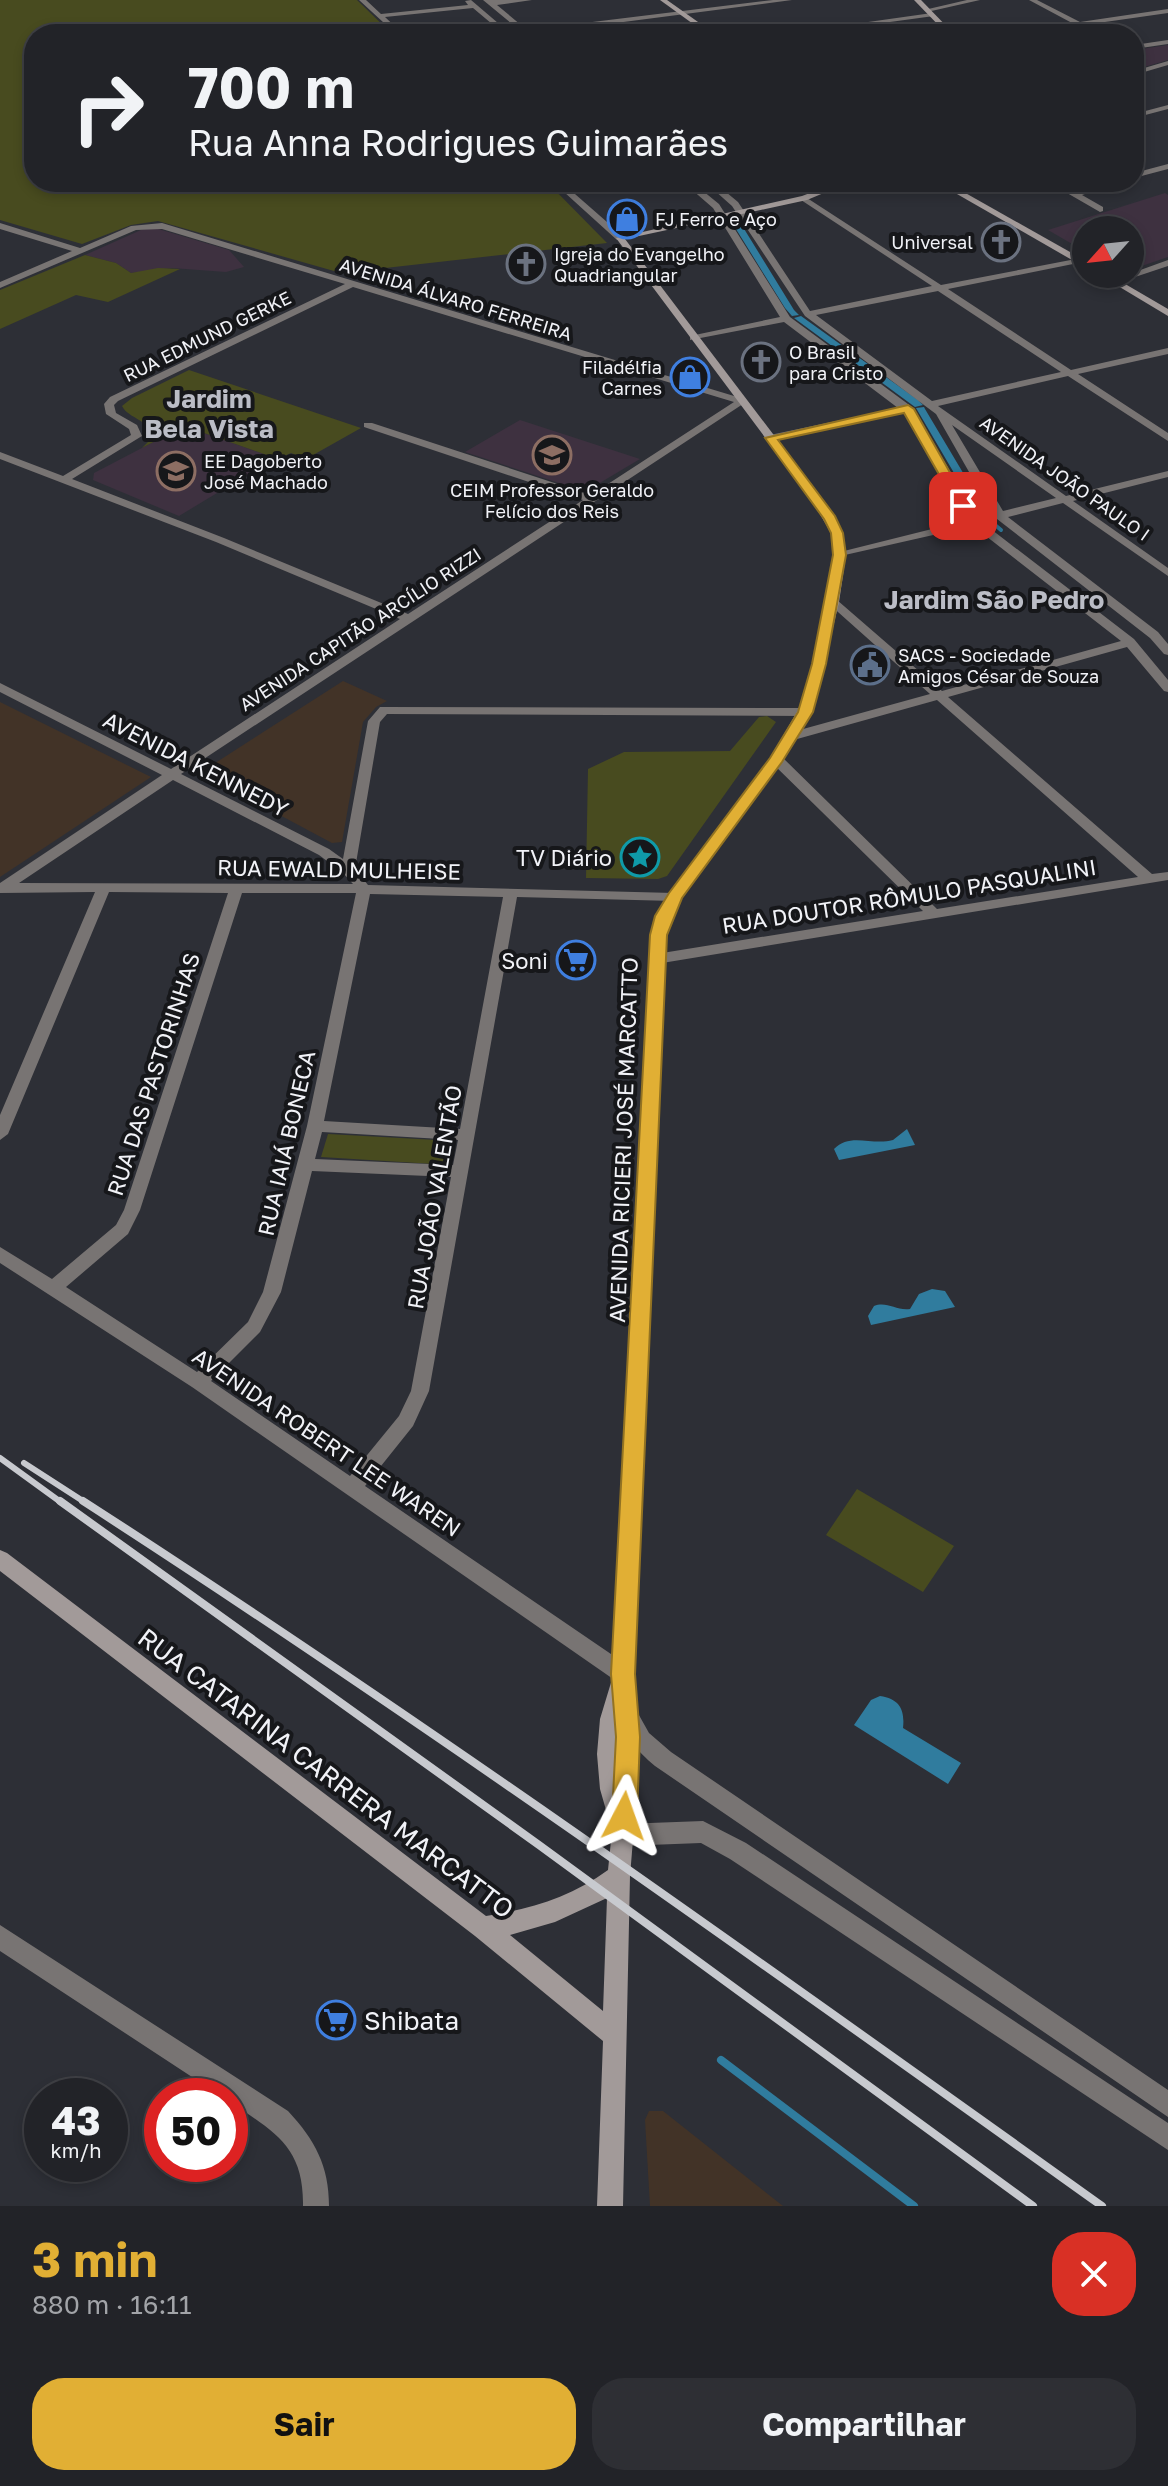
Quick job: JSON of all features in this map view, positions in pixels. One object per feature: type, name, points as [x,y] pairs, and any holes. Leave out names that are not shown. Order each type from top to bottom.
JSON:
[{"type":"main road","points":[[663,0],[698,24]]},
{"type":"main road","points":[[917,0],[941,24]]},
{"type":"main road","points":[[620,238],[820,192]]},
{"type":"main road","points":[[958,192],[1072,256]]},
{"type":"main road","name":"AVENIDA RICIERI JOSÉ MARCATTO","points":[[610,2206],[619,1876],[628,1767],[623,1674],[646,1235],[656,959],[664,916],[674,897],[776,759],[805,712],[833,602],[840,555],[837,533],[830,519],[620,238]]},
{"type":"main road","points":[[1126,288],[1168,313]]},
{"type":"main road","name":"RUA CATARINA CARRERA MARCATTO","points":[[0,1559],[483,1928],[614,2035]]},
{"type":"main road","name":"AVENIDA RICIERI JOSÉ MARCATTO","points":[[623,1674],[612,1708],[608,1787],[623,1835]]},
{"type":"main road","points":[[483,1928],[536,1919],[601,1891],[619,1876]]},
{"type":"street","points":[[362,0],[389,24]]},
{"type":"street","points":[[467,0],[496,24]]},
{"type":"street","points":[[489,2],[529,0]]},
{"type":"street","points":[[596,24],[789,0]]},
{"type":"street","points":[[851,24],[930,12],[977,0]]},
{"type":"street","points":[[1032,0],[1079,24],[1168,11]]},
{"type":"street","points":[[489,2],[515,24]]},
{"type":"street","points":[[380,16],[475,6]]},
{"type":"street","points":[[1144,46],[1168,42]]},
{"type":"street","points":[[1144,70],[1168,63]]},
{"type":"street","points":[[1144,113],[1168,107]]},
{"type":"street","points":[[1144,173],[1168,166]]},
{"type":"street","name":"AVENIDA RICIERI JOSÉ MARCATTO","points":[[568,192],[620,238]]},
{"type":"street","points":[[699,192],[716,206],[786,319],[908,409],[975,522],[1130,642],[1168,688]]},
{"type":"street","points":[[720,192],[741,211],[808,314],[1072,264]]},
{"type":"street","points":[[1069,192],[1100,209]]},
{"type":"street","points":[[1074,195],[1083,192]]},
{"type":"street","points":[[804,198],[1168,438]]},
{"type":"street","name":"AVENIDA ÁLVARO FERREIRA","points":[[81,251],[134,228],[162,226],[741,402]]},
{"type":"street","points":[[2,229],[81,251]]},
{"type":"street","points":[[0,285],[81,251]]},
{"type":"street","points":[[1144,271],[1168,263]]},
{"type":"street","name":"RUA EDMUND GERKE","points":[[65,479],[137,436],[133,427],[111,414],[109,404],[114,399],[352,284]]},
{"type":"street","name":"AVENIDA JOÃO PAULO I","points":[[808,314],[1168,573]]},
{"type":"street","points":[[693,338],[786,319]]},
{"type":"street","points":[[1168,351],[936,408],[1000,516],[1154,635],[1168,651]]},
{"type":"street","name":"AVENIDA CAPITÃO ARCÍLIO RIZZI","points":[[2,888],[408,618],[741,402]]},
{"type":"street","points":[[770,438],[908,409]]},
{"type":"street","points":[[368,425],[592,499]]},
{"type":"street","points":[[0,455],[408,618]]},
{"type":"street","points":[[0,469],[15,462]]},
{"type":"street","points":[[840,555],[1168,474]]},
{"type":"street","points":[[833,602],[1149,879]]},
{"type":"street","points":[[1154,635],[1168,631]]},
{"type":"street","points":[[790,737],[1130,642]]},
{"type":"street","name":"AVENIDA KENNEDY","points":[[0,687],[310,845],[348,870],[364,889]]},
{"type":"street","points":[[348,870],[374,721],[384,710],[805,712]]},
{"type":"street","points":[[776,759],[934,914]]},
{"type":"street","name":"RUA DOUTOR RÔMULO PASQUALINI","points":[[656,959],[1168,876]]},
{"type":"street","name":"RUA EWALD MULHEISE","points":[[2,888],[364,889],[674,897]]},
{"type":"street","points":[[0,1134],[103,889]]},
{"type":"street","name":"RUA IAIÁ BONECA","points":[[198,1382],[254,1327],[265,1309],[315,1126],[364,889]]},
{"type":"street","name":"RUA DAS PASTORINHAS","points":[[52,1289],[122,1229],[132,1210],[236,890]]},
{"type":"street","name":"RUA JOÃO VALENTÃO","points":[[353,1487],[406,1421],[417,1400],[511,894]]},
{"type":"street","points":[[315,1126],[467,1135]]},
{"type":"street","points":[[305,1165],[461,1171]]},
{"type":"street","name":"AVENIDA ROBERT LEE WAREN","points":[[0,1254],[198,1382],[623,1674]]},
{"type":"street","points":[[626,1712],[641,1740],[663,1759],[1168,2105]]},
{"type":"street","points":[[623,1835],[703,1832],[738,1851],[1168,2138]]},
{"type":"street","points":[[0,1937],[279,2120],[311,2158],[317,2185],[316,2206]]},
{"type":"shaded area","points":[[1168,45],[1168,60],[1144,67],[1144,49]]},
{"type":"shaded area","points":[[1165,193],[1168,195],[1168,257],[1144,265],[1144,216],[1092,216]]},
{"type":"shaded area","points":[[1072,222],[1072,244],[1048,230]]},
{"type":"shaded area","points":[[155,228],[229,250],[244,267],[226,272],[172,268],[131,273],[116,263],[85,255],[141,230]]},
{"type":"shaded area","name":"CEIM Professor Geraldo Felício dos Reis","points":[[520,420],[640,459],[598,484],[585,487],[568,486],[465,452]]},
{"type":"shaded area","name":"EE Dagoberto José Machado","points":[[184,426],[275,458],[179,516],[93,480],[94,473]]},
{"type":"shaded area","points":[[343,681],[387,701],[376,707],[363,722],[342,842],[332,843],[205,775],[209,767]]},
{"type":"shaded area","points":[[0,702],[151,777],[0,877]]},
{"type":"shaded area","points":[[649,2111],[663,2111],[783,2206],[650,2206],[645,2120]]},
{"type":"green space","points":[[0,0],[357,0],[382,24],[24,24],[24,192],[557,192],[607,243],[341,273],[158,221],[131,225],[82,244],[0,220]]},
{"type":"green space","points":[[85,255],[116,263],[131,273],[158,268],[180,269],[108,302],[76,295],[0,329],[0,290]]},
{"type":"green space","points":[[189,370],[361,428],[306,459],[291,453],[278,459],[184,426],[142,448],[150,440],[148,428],[122,406]]},
{"type":"green space","points":[[767,716],[776,722],[667,876],[658,879],[586,878],[588,769],[624,752],[730,751],[759,717]]},
{"type":"green space","points":[[328,1134],[454,1141],[450,1165],[321,1157]]},
{"type":"green space","points":[[857,1489],[954,1546],[923,1592],[826,1535]]},
{"type":"water","points":[[738,219],[799,315],[792,316],[785,308],[731,221]]},
{"type":"water","points":[[801,316],[923,405],[915,407],[794,318]]},
{"type":"water","points":[[924,407],[987,513],[978,514],[916,408]]},
{"type":"water","points":[[907,1129],[915,1145],[839,1160],[834,1149],[847,1141],[893,1140]]},
{"type":"water","points":[[932,1289],[945,1291],[955,1307],[871,1325],[868,1316],[874,1306],[910,1309],[919,1294]]},
{"type":"water","points":[[880,1696],[900,1706],[903,1728],[961,1763],[948,1784],[854,1725],[871,1700]]},
{"type":"waterway","points":[[995,525],[1001,530]]},
{"type":"waterway","points":[[721,2060],[914,2206]]},
{"type":"railway","points":[[0,1458],[62,1503]]},
{"type":"railway","points":[[24,1463],[86,1503]]},
{"type":"railway","points":[[60,1501],[539,1845],[1033,2206]]},
{"type":"railway","points":[[83,1501],[469,1759],[1102,2206]]},
{"type":"place","name":"FJ Ferro e Aço","points":[[627,219]]},
{"type":"place","name":"Universal","points":[[1001,242]]},
{"type":"place","name":"Igreja do Evangelho Quadriangular","points":[[526,264]]},
{"type":"place","name":"O Brasil para Cristo","points":[[761,362]]},
{"type":"place","name":"Filadélfia Carnes","points":[[690,377]]},
{"type":"place","name":"CEIM Professor Geraldo Felício dos Reis","points":[[552,455]]},
{"type":"place","name":"EE Dagoberto José Machado","points":[[176,471]]},
{"type":"place","name":"SACS - Sociedade Amigos César de Souza","points":[[870,665]]},
{"type":"place","name":"TV Diário","points":[[640,857]]},
{"type":"place","name":"Soni","points":[[576,960]]},
{"type":"place","name":"Shibata","points":[[336,2020]]},
{"type":"district","name":"Jardim Bela Vista","points":[[209,413]]},
{"type":"district","name":"Jardim São Pedro","points":[[994,599]]},
{"type":"route","points":[[624,1816],[628,1737],[623,1674],[658,935],[674,897],[776,759],[805,712],[833,602],[840,555],[837,533],[830,519],[770,438],[908,409],[963,506]]}]
